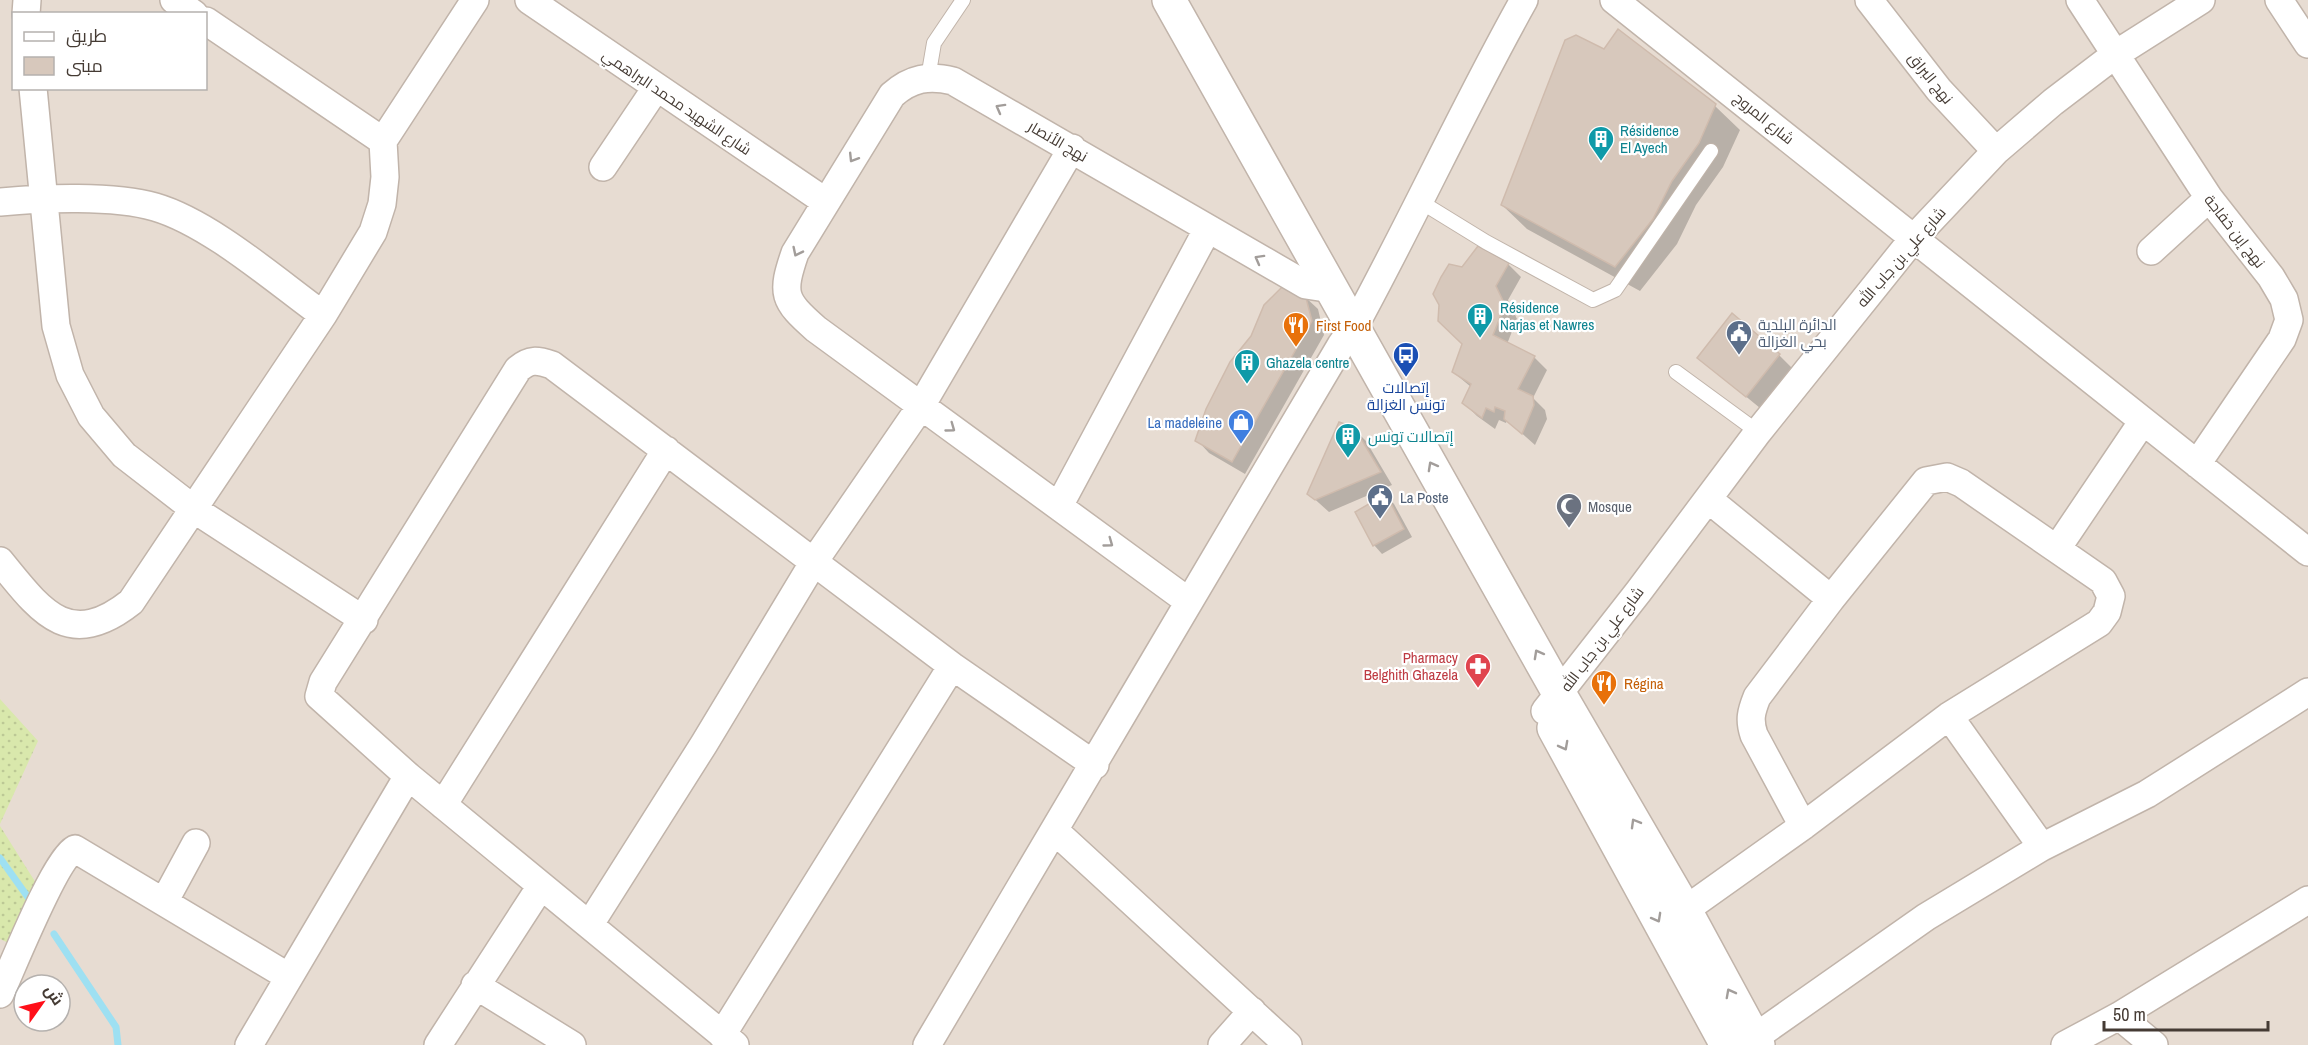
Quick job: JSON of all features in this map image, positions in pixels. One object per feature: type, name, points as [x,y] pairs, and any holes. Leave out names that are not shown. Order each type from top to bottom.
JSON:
[{"type":"street","points":[[174,0],[191,12]]},
{"type":"street","points":[[0,561],[38,608],[55,619],[73,623],[100,621],[131,602],[195,510],[323,315],[373,232],[379,214],[385,177],[382,141],[475,0]]},
{"type":"street","name":"شارع الشهيد محمد البراهمي","points":[[529,0],[826,202]]},
{"type":"street","points":[[1144,0],[1348,336],[1552,703],[1746,1043]]},
{"type":"street","points":[[1169,0],[1319,287]]},
{"type":"street","points":[[927,1045],[1095,765],[1188,601],[1348,336],[1421,202],[1472,92],[1524,0]]},
{"type":"street","name":"شارع المروج","points":[[1614,0],[1738,96],[1913,239],[2308,552]]},
{"type":"street","name":"نهج البراق","points":[[1869,0],[1939,90],[1996,151]]},
{"type":"street","name":"نهج إبن خفاجة","points":[[2080,0],[2209,198],[2271,277],[2284,299],[2289,320],[2282,339],[2197,464]]},
{"type":"street","name":"شارع علي بن جاب الله","points":[[1552,703],[1758,432],[1913,239],[1996,151],[2053,102],[2116,54],[2201,0]]},
{"type":"street","points":[[2279,0],[2308,44]]},
{"type":"street","points":[[207,22],[382,141]]},
{"type":"street","name":"نهج الأنصار","points":[[921,406],[816,329],[802,317],[785,292],[786,281],[795,254],[892,95],[905,83],[928,78],[953,81],[1072,148],[1207,230],[1319,287]]},
{"type":"street","points":[[603,167],[656,88]]},
{"type":"street","points":[[33,90],[56,326],[70,375],[91,416],[124,455],[195,510],[364,620]]},
{"type":"street","points":[[590,924],[704,744],[815,560],[921,406],[1072,148]]},
{"type":"street","points":[[0,202],[42,198],[154,207],[181,218],[232,249],[323,315]]},
{"type":"street","points":[[2151,251],[2209,198]]},
{"type":"street","points":[[1059,506],[1207,230]]},
{"type":"street","points":[[952,666],[728,1040],[408,776],[319,696],[323,682],[364,620],[518,369],[526,362],[538,360],[552,365],[815,560],[952,666],[1095,765]]},
{"type":"street","points":[[921,406],[1188,601]]},
{"type":"street","points":[[2058,547],[2143,421]]},
{"type":"street","points":[[443,805],[666,450]]},
{"type":"street","points":[[1685,910],[1803,826],[1949,716],[2099,622],[2107,612],[2111,596],[2103,581],[2058,547],[1961,483],[1947,477],[1936,477],[1926,482],[1831,599],[1757,698],[1749,721],[1754,735],[1803,826]]},
{"type":"street","points":[[1708,499],[1831,599]]},
{"type":"street","points":[[1746,1043],[1926,917],[2042,847],[2147,794],[2308,692]]},
{"type":"street","points":[[1552,703],[1685,910],[1746,1043]]},
{"type":"street","points":[[1949,716],[2042,847]]},
{"type":"street","points":[[249,1045],[408,776]]},
{"type":"street","points":[[1055,831],[1288,1045]]},
{"type":"street","points":[[164,902],[196,843]]},
{"type":"street","points":[[0,994],[56,873],[69,852],[75,849],[82,851],[289,977]]},
{"type":"street","points":[[438,1045],[541,886]]},
{"type":"street","points":[[2065,1045],[2119,1016],[2308,900]]},
{"type":"street","points":[[475,985],[572,1045]]},
{"type":"street","points":[[1222,1045],[1252,1011]]},
{"type":"street","points":[[2119,1016],[2154,1045]]},
{"type":"lane","points":[[928,78],[934,43],[963,0]]},
{"type":"lane","points":[[1421,202],[1486,242],[1593,300],[1615,290],[1711,151]]},
{"type":"lane","points":[[1676,372],[1758,432]]},
{"type":"shaded area","points":[[0,0],[2308,0],[2308,1045],[0,1045]]},
{"type":"green space","points":[[0,699],[38,741],[0,824]]},
{"type":"green space","points":[[0,826],[41,891],[13,945],[0,939]]},
{"type":"building","name":"Résidence El Ayech","points":[[1618,29],[1716,104],[1699,143],[1672,181],[1653,219],[1615,267],[1501,205],[1565,40],[1576,35],[1604,49]]},
{"type":"building","name":"Résidence Narjas et Nawres","points":[[1478,246],[1509,263],[1496,286],[1505,305],[1493,335],[1535,356],[1518,389],[1533,396],[1534,405],[1522,434],[1504,419],[1505,411],[1495,407],[1494,412],[1486,408],[1482,418],[1462,403],[1471,384],[1452,372],[1462,344],[1438,321],[1439,305],[1433,294],[1441,277],[1449,264],[1462,267]]},
{"type":"building","name":"Ghazela centre","points":[[1283,286],[1305,294],[1312,321],[1232,462],[1195,441],[1206,409],[1230,362],[1251,336],[1264,305]]},
{"type":"building","name":"الدائرة البلدية بحي الغزالة","points":[[1732,313],[1780,354],[1746,397],[1697,358]]},
{"type":"building","name":"إتصالات تونس","points":[[1339,422],[1354,427],[1381,472],[1315,500],[1307,494]]},
{"type":"building","name":"La Poste","points":[[1386,494],[1404,529],[1373,546],[1355,512]]},
{"type":"waterway","points":[[0,858],[32,903]]},
{"type":"waterway","points":[[54,934],[116,1027],[118,1045]]},
{"type":"place","name":"Résidence El Ayech","points":[[1601,162]]},
{"type":"place","name":"Résidence Narjas et Nawres","points":[[1480,339]]},
{"type":"place","name":"First Food","points":[[1296,348]]},
{"type":"place","name":"الدائرة البلدية بحي الغزالة","points":[[1739,356]]},
{"type":"place","name":"إتصالات تونس الغزالة","points":[[1406,378]]},
{"type":"place","name":"Ghazela centre","points":[[1247,385]]},
{"type":"place","name":"La madeleine","points":[[1241,445]]},
{"type":"place","name":"إتصالات تونس","points":[[1348,459]]},
{"type":"place","name":"La Poste","points":[[1380,520]]},
{"type":"place","name":"Mosque","points":[[1569,529]]},
{"type":"place","name":"Pharmacy Belghith Ghazela","points":[[1478,689]]},
{"type":"place","name":"Régina","points":[[1604,706]]}]
